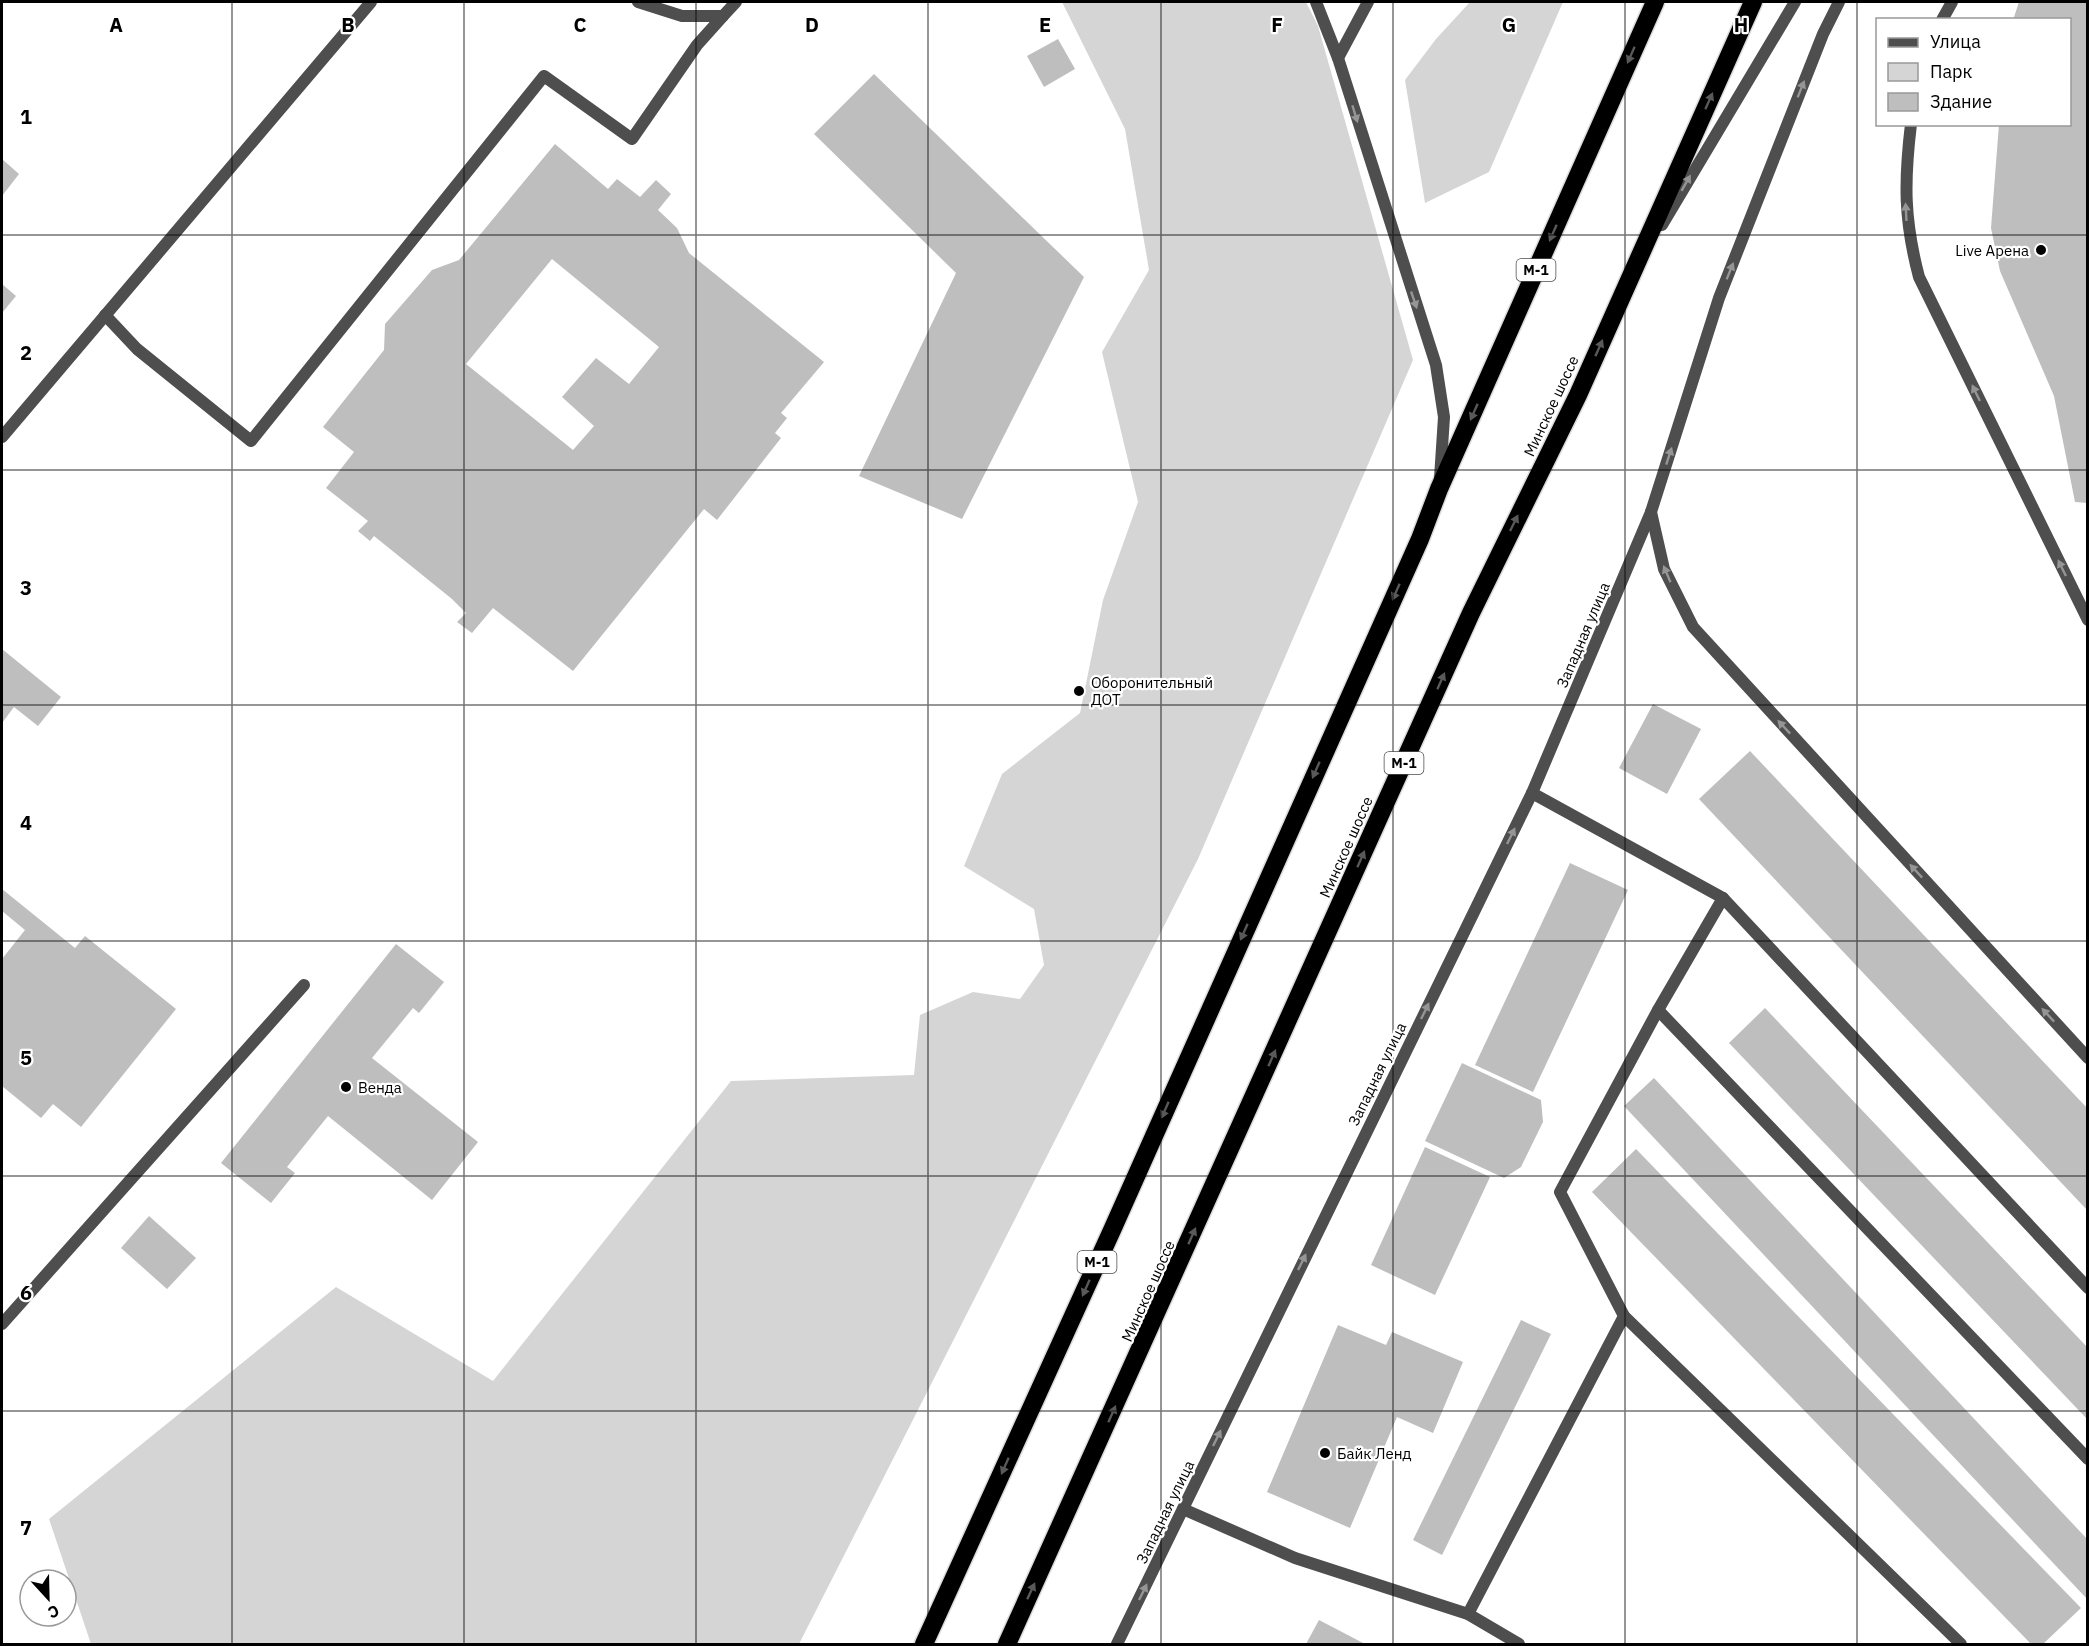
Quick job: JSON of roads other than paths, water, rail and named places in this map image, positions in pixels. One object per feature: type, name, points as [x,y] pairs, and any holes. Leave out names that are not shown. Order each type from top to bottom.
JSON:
[{"type":"highway","name":"М-1","points":[[924,1644],[1113,1228],[1420,539],[1439,489],[1655,2]]},
{"type":"highway","name":"Минское шоссе","points":[[1007,1644],[1471,613],[1578,395],[1754,2]]},
{"type":"street","points":[[2,437],[371,2]]},
{"type":"street","points":[[638,2],[682,16],[723,16]]},
{"type":"street","points":[[105,315],[137,349],[251,441],[544,76],[632,139],[697,45],[736,2]]},
{"type":"street","points":[[1317,2],[1338,58],[1436,365],[1444,417],[1439,489]]},
{"type":"street","points":[[1338,58],[1368,2]]},
{"type":"street","points":[[1625,288],[1795,2]]},
{"type":"street","name":"Западная улица","points":[[1118,1644],[1532,793],[1651,512],[1719,298],[1823,34],[1839,2]]},
{"type":"street","points":[[1943,18],[1952,2]]},
{"type":"street","points":[[1911,126],[1904,178],[1907,228],[1919,278],[2088,620]]},
{"type":"street","points":[[1651,512],[1664,569],[1693,627],[2088,1058]]},
{"type":"street","points":[[1532,793],[1723,898],[2088,1287]]},
{"type":"street","points":[[1723,898],[1658,1010],[1560,1192],[1624,1316],[1961,1644]]},
{"type":"street","points":[[2,1324],[304,985]]},
{"type":"street","points":[[1658,1010],[2088,1459]]},
{"type":"street","points":[[1468,1614],[1624,1316]]},
{"type":"street","points":[[1183,1509],[1295,1558],[1468,1614],[1519,1644]]},
{"type":"place","name":"Live Арена","points":[[2041,250]]},
{"type":"place","name":"Оборонительный ДОТ","points":[[1079,691]]},
{"type":"place","name":"Венда","points":[[346,1087]]},
{"type":"place","name":"Байк Ленд","points":[[1325,1453]]}]
